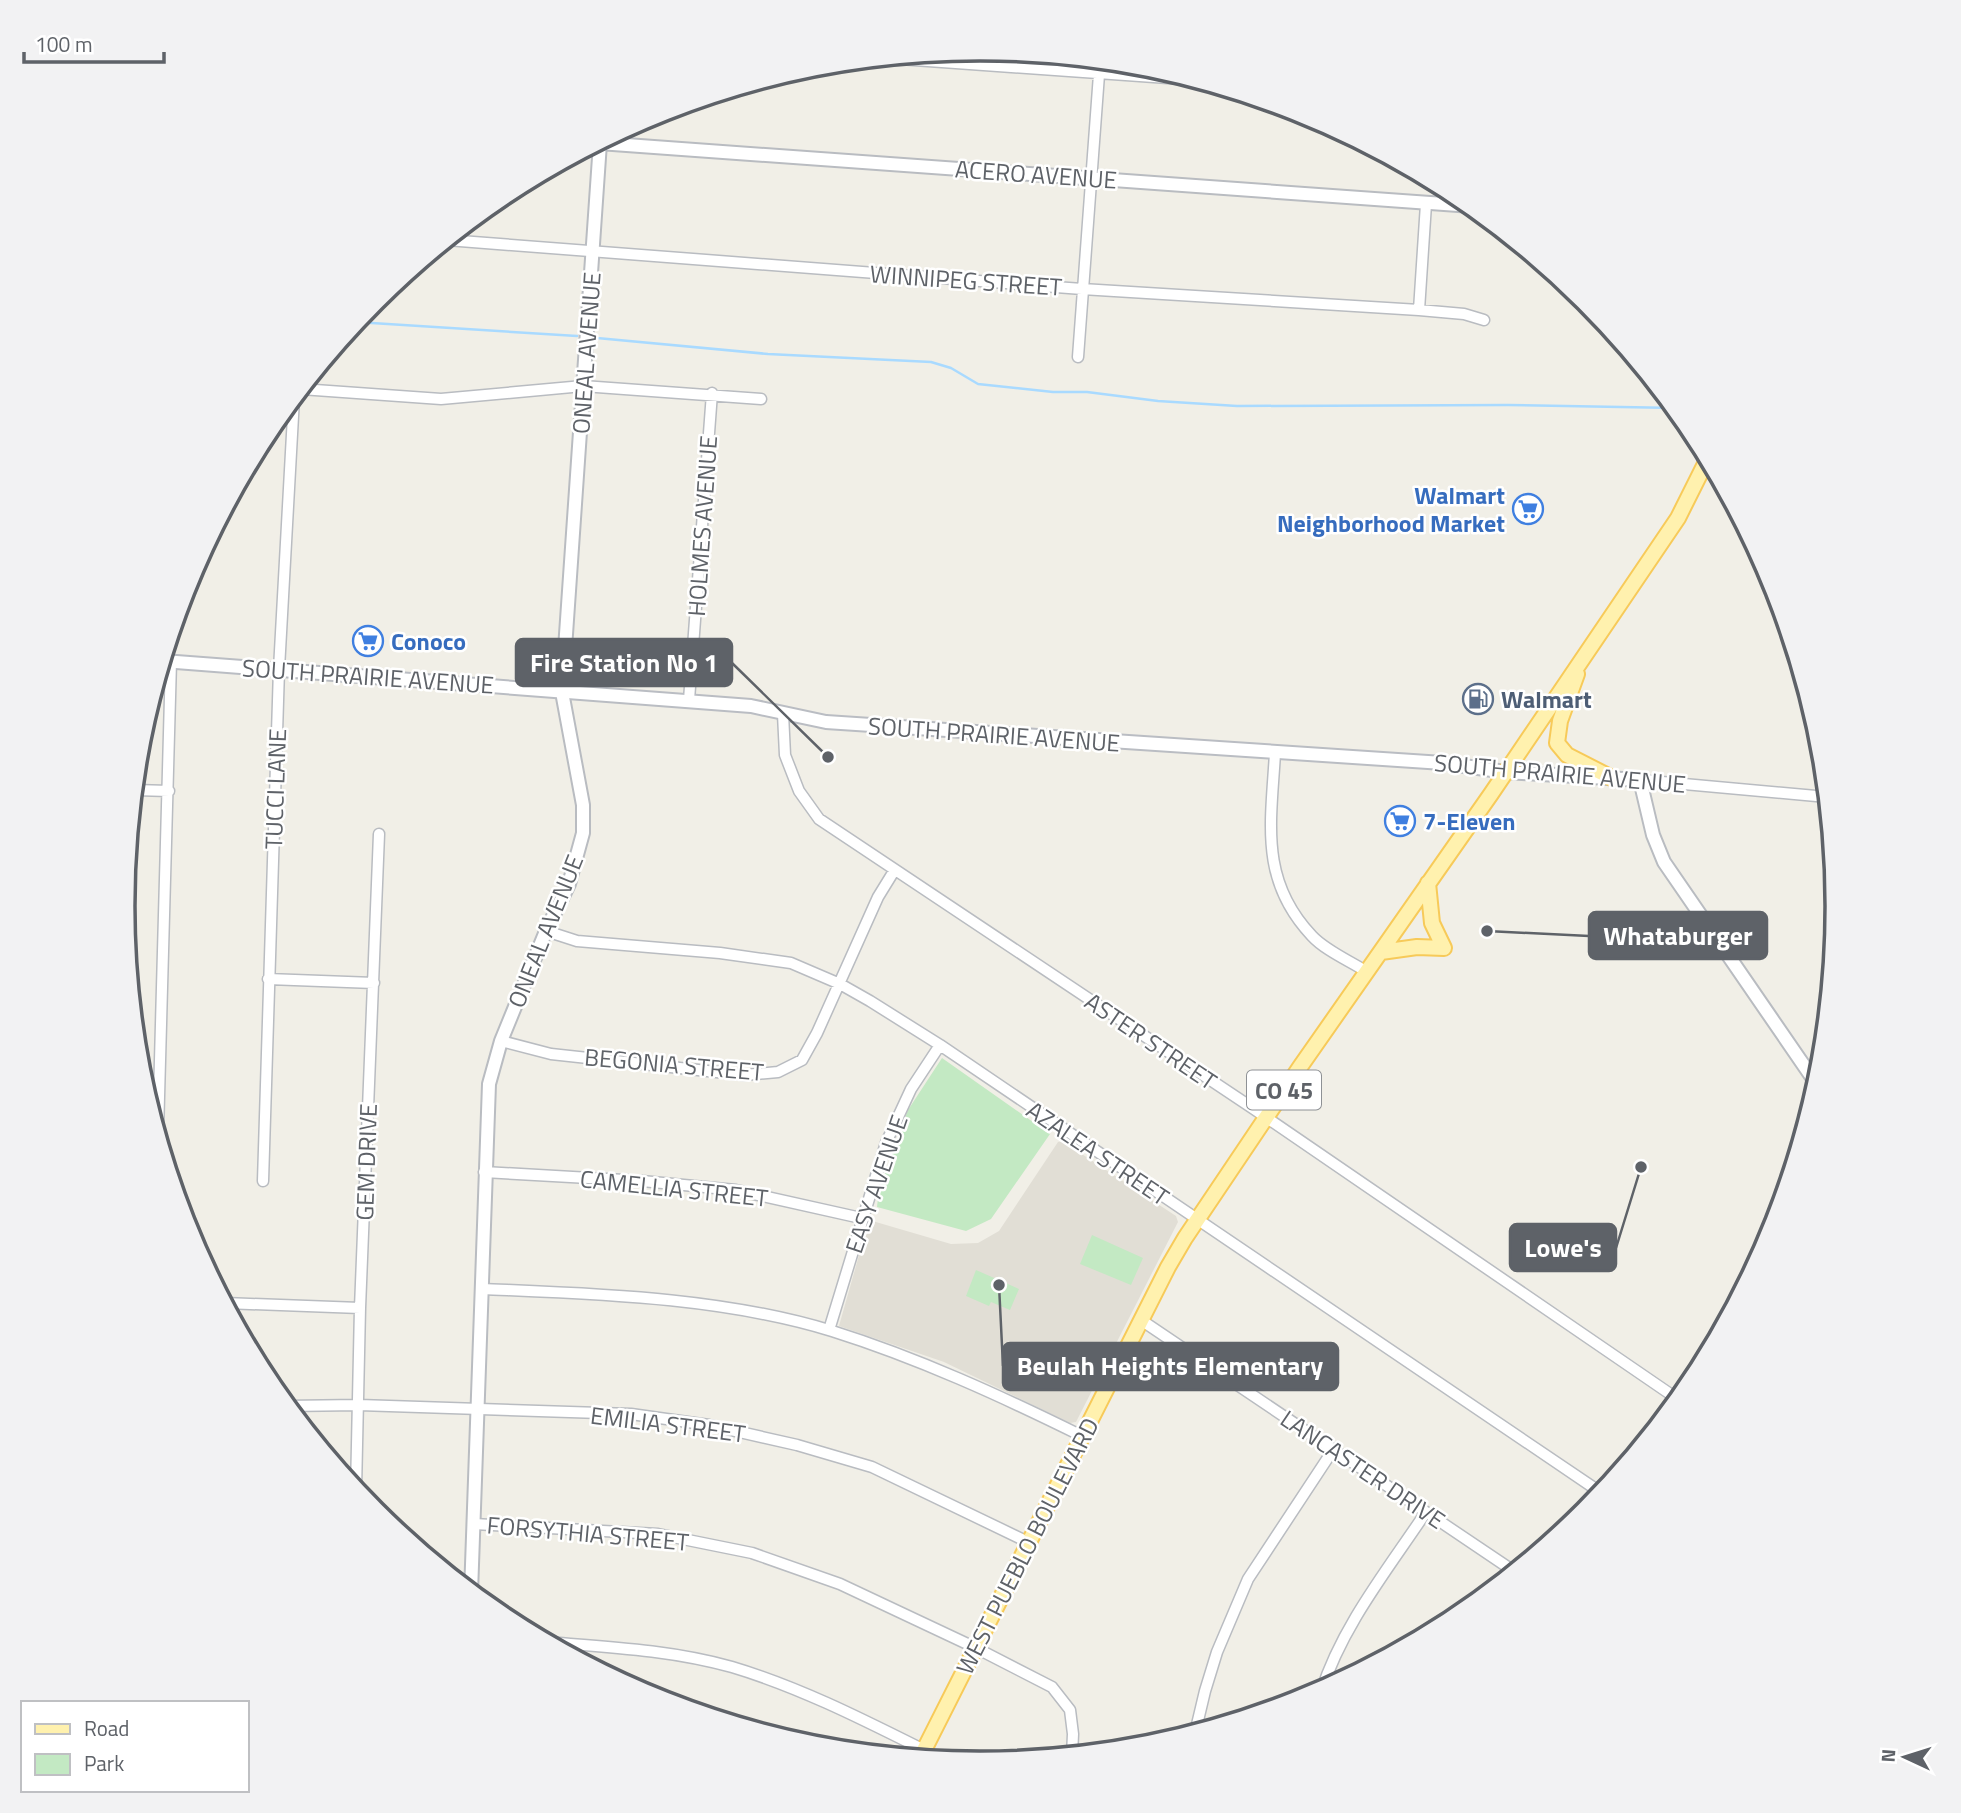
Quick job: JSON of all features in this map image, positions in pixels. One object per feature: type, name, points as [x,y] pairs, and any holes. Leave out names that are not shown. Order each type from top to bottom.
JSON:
[{"type":"main road","name":"WEST PUEBLO BOULEVARD","points":[[924,1750],[1168,1267],[1196,1220],[1506,772],[1678,517],[1704,470]]},
{"type":"main road","points":[[1584,654],[1560,721],[1557,743],[1567,755],[1612,778]]},
{"type":"main road","points":[[1381,952],[1423,946],[1444,948],[1432,923],[1428,883]]},
{"type":"street","points":[[944,62],[1143,77]]},
{"type":"street","points":[[1078,357],[1100,70]]},
{"type":"street","name":"ACERO AVENUE","points":[[616,144],[1452,205]]},
{"type":"street","name":"ONEAL AVENUE","points":[[471,1581],[489,1084],[501,1041],[546,931],[569,884],[583,833],[583,805],[562,692],[599,152]]},
{"type":"street","points":[[1419,310],[1426,204]]},
{"type":"street","name":"WINNIPEG STREET","points":[[460,241],[1082,289],[1419,310],[1464,314],[1484,320]]},
{"type":"street","points":[[311,391],[441,399],[583,386],[761,399]]},
{"type":"street","name":"HOLMES AVENUE","points":[[690,700],[712,394]]},
{"type":"street","name":"TUCCI LANE","points":[[263,1181],[279,669],[293,416]]},
{"type":"street","name":"SOUTH PRAIRIE AVENUE","points":[[172,661],[690,700],[751,706],[826,722],[1443,763],[1506,772],[1640,780],[1819,796]]},
{"type":"street","points":[[159,1104],[169,791],[167,677]]},
{"type":"street","name":"ASTER STREET","points":[[783,714],[785,755],[799,791],[819,819],[1670,1394]]},
{"type":"street","points":[[1275,753],[1270,843],[1276,876],[1287,901],[1313,937],[1367,972]]},
{"type":"street","points":[[1640,780],[1653,835],[1664,862],[1809,1073]]},
{"type":"street","points":[[143,790],[169,791]]},
{"type":"street","name":"GEM DRIVE","points":[[356,1476],[360,1308],[379,834]]},
{"type":"street","name":"BEGONIA STREET","points":[[501,1041],[551,1054],[744,1075],[778,1072],[802,1060],[840,984],[878,897],[894,871]]},
{"type":"street","name":"AZALEA STREET","points":[[546,931],[577,941],[720,954],[791,964],[840,984],[940,1045],[1593,1488]]},
{"type":"street","points":[[268,979],[373,983]]},
{"type":"street","name":"EASY AVENUE","points":[[830,1331],[861,1218],[886,1143],[911,1089],[940,1045]]},
{"type":"street","name":"CAMELLIA STREET","points":[[484,1172],[642,1181],[736,1190],[861,1218]]},
{"type":"street","points":[[483,1289],[637,1296],[767,1316],[830,1331],[902,1355],[982,1388],[1083,1436]]},
{"type":"street","points":[[234,1303],[360,1308]]},
{"type":"street","name":"LANCASTER DRIVE","points":[[1141,1320],[1507,1567]]},
{"type":"street","name":"EMILIA STREET","points":[[299,1406],[359,1405],[631,1414],[709,1425],[797,1445],[872,1467],[1028,1542]]},
{"type":"street","points":[[1197,1723],[1217,1652],[1248,1579],[1333,1450]]},
{"type":"street","points":[[1325,1678],[1330,1662],[1351,1625],[1426,1511]]},
{"type":"street","name":"FORSYTHIA STREET","points":[[474,1524],[658,1534],[752,1553],[840,1584],[976,1647],[1059,1693],[1073,1720],[1072,1747]]},
{"type":"street","points":[[567,1644],[659,1652],[730,1667],[794,1689],[912,1749]]},
{"type":"shaded area","points":[[1062,1141],[1176,1216],[1178,1222],[1076,1422],[1070,1423],[944,1362],[839,1326],[869,1220],[951,1244],[978,1243],[999,1231],[1058,1142]]},
{"type":"green space","points":[[942,1058],[1050,1134],[991,1219],[966,1231],[877,1207],[879,1189],[908,1110]]},
{"type":"green space","points":[[1092,1235],[1143,1258],[1131,1285],[1080,1264]]},
{"type":"green space","points":[[976,1270],[1019,1289],[1010,1310],[991,1302],[989,1306],[966,1296]]},
{"type":"waterway","points":[[370,323],[577,336]]},
{"type":"waterway","points":[[597,338],[768,354],[931,362],[951,368],[978,384],[1053,392],[1087,392],[1158,401],[1237,406],[1508,405],[1662,408]]},
{"type":"place","name":"Walmart Neighborhood Market","points":[[1528,509]]},
{"type":"place","name":"Conoco","points":[[368,641]]},
{"type":"place","name":"Walmart","points":[[1478,699]]},
{"type":"place","name":"Fire Station No 1","points":[[828,757]]},
{"type":"place","name":"7-Eleven","points":[[1400,821]]},
{"type":"place","name":"Whataburger","points":[[1487,931]]},
{"type":"place","name":"Lowe's","points":[[1641,1167]]},
{"type":"place","name":"Beulah Heights Elementary","points":[[999,1285]]}]
